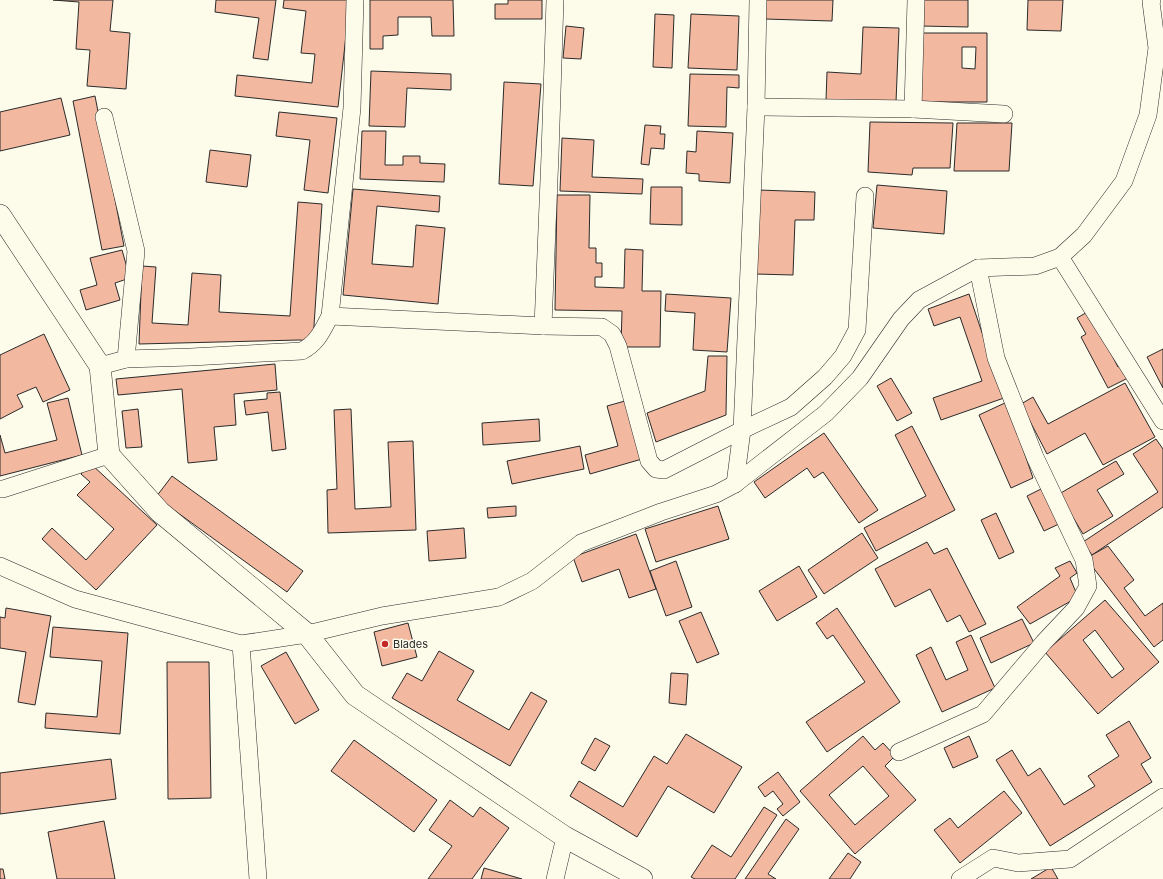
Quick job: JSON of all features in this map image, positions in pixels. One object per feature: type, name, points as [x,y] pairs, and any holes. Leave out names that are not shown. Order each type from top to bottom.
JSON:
[{"type":"street","points":[[100,366],[126,359],[191,357],[302,350],[310,346],[319,337],[330,316],[352,108],[355,0]]},
{"type":"street","points":[[543,326],[555,0]]},
{"type":"street","points":[[736,484],[742,430],[756,107],[758,0]]},
{"type":"street","points":[[912,109],[916,0]]},
{"type":"street","points":[[0,566],[75,599],[241,644],[307,634],[382,616],[499,597],[532,581],[581,543],[661,512],[716,494],[736,484],[826,413],[860,378],[901,319],[919,300],[978,268],[1035,266],[1060,257],[1084,235],[1124,181],[1148,115],[1157,48],[1151,2],[1152,0]]},
{"type":"street","points":[[756,107],[912,109],[1004,114]]},
{"type":"street","points":[[104,117],[136,251],[126,359]]},
{"type":"street","points":[[330,316],[543,326],[602,327],[612,334],[618,346],[649,460],[656,469],[664,470],[791,407],[825,378],[843,356],[857,330],[866,196]]},
{"type":"street","points":[[0,215],[100,366],[109,455],[160,512],[307,634],[355,696],[565,837],[642,879]]},
{"type":"street","points":[[1060,257],[1163,421]]},
{"type":"street","points":[[899,752],[983,714],[1044,642],[1076,608],[1088,586],[1084,560],[1035,457],[996,358],[978,268]]},
{"type":"street","points":[[0,489],[109,455]]},
{"type":"street","points":[[241,644],[258,879]]},
{"type":"street","points":[[960,879],[993,858],[1018,863],[1070,859],[1163,797]]},
{"type":"street","points":[[555,879],[565,837]]},
{"type":"building","points":[[53,0],[113,0],[110,31],[130,33],[126,89],[87,86],[90,50],[76,49],[79,2]]},
{"type":"building","points":[[216,0],[276,0],[268,60],[253,58],[259,18],[215,12]]},
{"type":"building","points":[[284,0],[350,0],[338,107],[235,96],[237,75],[312,83],[315,54],[301,53],[306,11],[283,8]]},
{"type":"building","points":[[370,0],[453,0],[454,36],[432,36],[431,17],[398,17],[398,35],[383,36],[383,49],[370,49]]},
{"type":"building","points":[[508,0],[542,0],[542,19],[495,19],[495,4],[508,4]]},
{"type":"building","points":[[766,0],[833,0],[832,21],[765,19]]},
{"type":"building","points":[[922,0],[968,0],[968,27],[921,26]]},
{"type":"building","points":[[1028,0],[1063,0],[1061,31],[1027,30]]},
{"type":"building","points":[[655,14],[674,15],[672,68],[653,67]]},
{"type":"building","points":[[691,14],[739,16],[737,70],[688,68]]},
{"type":"building","points":[[566,26],[584,28],[581,59],[563,58]]},
{"type":"building","points":[[863,27],[899,28],[896,102],[826,100],[827,72],[861,74]]},
{"type":"building","points":[[921,33],[987,33],[987,102],[920,102]],"holes":[[[962,47],[976,47],[975,69],[962,68]]]},
{"type":"building","points":[[371,71],[451,74],[451,90],[407,88],[405,127],[369,126]]},
{"type":"building","points":[[690,74],[739,75],[739,88],[727,87],[726,127],[688,126]]},
{"type":"building","points":[[504,82],[541,84],[533,186],[499,184]]},
{"type":"building","points":[[95,96],[124,246],[102,250],[73,101]]},
{"type":"building","points":[[61,98],[70,135],[0,151],[0,112]]},
{"type":"building","points":[[279,112],[337,118],[328,193],[304,190],[310,140],[276,136]]},
{"type":"building","points":[[870,122],[953,123],[950,168],[913,168],[912,175],[868,172]]},
{"type":"building","points":[[957,123],[1012,123],[1009,171],[954,171]]},
{"type":"building","points":[[645,125],[661,126],[660,134],[665,134],[664,149],[651,148],[649,165],[641,164]]},
{"type":"building","points":[[362,131],[386,131],[385,165],[403,165],[403,156],[420,156],[420,163],[445,164],[444,182],[360,179]]},
{"type":"building","points":[[697,131],[733,133],[730,183],[699,181],[699,174],[686,173],[687,151],[696,152]]},
{"type":"building","points":[[562,138],[594,140],[592,177],[643,179],[642,194],[560,191]]},
{"type":"building","points":[[210,150],[251,155],[247,187],[206,182]]},
{"type":"building","points":[[877,185],[947,191],[944,234],[873,228]]},
{"type":"building","points":[[651,187],[682,187],[682,225],[650,224]]},
{"type":"building","points":[[353,189],[440,196],[439,212],[377,206],[372,264],[413,267],[416,225],[445,228],[438,304],[343,295]]},
{"type":"building","points":[[758,190],[815,192],[814,220],[795,220],[793,275],[755,274]]},
{"type":"building","points":[[557,195],[590,195],[589,248],[596,248],[596,263],[602,263],[602,277],[595,277],[595,287],[624,288],[625,249],[643,250],[642,291],[661,291],[660,347],[621,347],[622,311],[555,310]]},
{"type":"building","points":[[298,202],[322,204],[313,341],[299,340],[139,344],[142,266],[156,267],[152,323],[188,325],[192,273],[221,275],[219,312],[290,316]]},
{"type":"building","points":[[122,250],[130,278],[115,283],[120,300],[86,310],[80,290],[97,285],[90,258]]},
{"type":"building","points":[[666,294],[731,298],[727,352],[693,350],[695,313],[665,311]]},
{"type":"building","points":[[969,294],[1004,398],[941,420],[933,398],[982,381],[960,317],[934,326],[928,309]]},
{"type":"building","points":[[1089,311],[1118,367],[1122,365],[1130,377],[1108,388],[1081,337],[1086,334],[1077,318]]},
{"type":"building","points":[[44,334],[70,390],[43,402],[36,387],[17,395],[23,407],[0,419],[0,355]]},
{"type":"building","points":[[1163,349],[1163,388],[1147,357]]},
{"type":"building","points":[[708,356],[727,356],[726,415],[656,442],[647,413],[705,391]]},
{"type":"building","points":[[275,364],[277,390],[234,394],[236,425],[214,427],[217,460],[188,463],[182,389],[118,395],[116,379]]},
{"type":"building","points":[[891,378],[912,413],[897,421],[877,386]]},
{"type":"building","points":[[1125,383],[1155,437],[1103,465],[1085,433],[1047,454],[1021,404],[1033,397],[1048,424]]},
{"type":"building","points":[[280,392],[286,449],[272,451],[268,412],[246,415],[244,401],[267,399],[267,393]]},
{"type":"building","points":[[68,398],[82,455],[0,476],[0,435],[5,453],[57,440],[47,403]]},
{"type":"building","points":[[625,401],[642,459],[590,474],[585,455],[618,446],[607,406]]},
{"type":"building","points":[[1007,402],[1033,478],[1011,488],[979,415]]},
{"type":"building","points":[[138,409],[142,447],[126,448],[122,411]]},
{"type":"building","points":[[351,409],[355,509],[391,507],[388,442],[413,441],[416,530],[328,533],[327,490],[337,489],[334,410]]},
{"type":"building","points":[[539,419],[540,441],[483,445],[482,423]]},
{"type":"building","points":[[912,426],[955,510],[876,551],[864,528],[926,496],[895,435]]},
{"type":"building","points":[[824,433],[878,510],[859,523],[823,472],[814,478],[807,468],[765,498],[754,482]]},
{"type":"building","points":[[1156,439],[1163,449],[1163,507],[1092,555],[1083,542],[1158,492],[1133,454]]},
{"type":"building","points":[[580,446],[584,469],[512,484],[507,461]]},
{"type":"building","points":[[1116,461],[1124,474],[1097,490],[1113,516],[1083,534],[1059,494]]},
{"type":"building","points":[[91,464],[157,525],[96,590],[42,539],[52,528],[86,560],[114,529],[77,495],[90,482],[81,474]]},
{"type":"building","points":[[172,476],[303,571],[287,592],[156,497]]},
{"type":"building","points":[[1043,488],[1061,523],[1044,531],[1027,496]]},
{"type":"building","points":[[516,506],[516,516],[488,518],[487,508]]},
{"type":"building","points":[[718,506],[729,539],[656,562],[645,529]]},
{"type":"building","points":[[996,513],[1014,552],[999,559],[981,520]]},
{"type":"building","points":[[464,528],[466,558],[429,561],[427,531]]},
{"type":"building","points":[[862,533],[878,558],[824,594],[808,570]]},
{"type":"building","points":[[636,534],[656,589],[629,598],[619,569],[582,582],[573,557]]},
{"type":"building","points":[[927,542],[934,554],[947,548],[986,624],[969,632],[960,615],[947,622],[930,589],[895,607],[875,569]]},
{"type":"building","points":[[1108,546],[1134,580],[1124,588],[1145,616],[1163,603],[1163,640],[1154,647],[1088,561],[1092,555]]},
{"type":"building","points":[[676,561],[692,607],[666,616],[650,571]]},
{"type":"building","points":[[1070,561],[1077,573],[1070,578],[1078,597],[1030,624],[1017,607],[1060,576],[1055,568]]},
{"type":"building","points":[[799,566],[817,597],[777,621],[759,591]]},
{"type":"building","points":[[1105,600],[1159,662],[1098,714],[1045,652]],"holes":[[[1095,630],[1124,669],[1112,678],[1083,640]]]},
{"type":"building","points":[[6,608],[51,616],[35,705],[18,702],[26,652],[0,648],[0,617],[5,618]]},
{"type":"building","points":[[837,608],[900,702],[827,752],[806,722],[865,682],[833,635],[827,639],[816,623]]},
{"type":"building","points":[[701,612],[719,654],[697,663],[679,621]]},
{"type":"building","points":[[1022,619],[1034,643],[991,663],[980,638]]},
{"type":"building","points":[[408,623],[417,657],[382,666],[374,632]]},
{"type":"building","points":[[53,627],[128,633],[120,734],[45,728],[46,713],[97,717],[102,661],[50,657]]},
{"type":"building","points":[[971,635],[995,688],[942,712],[916,655],[931,647],[946,680],[968,670],[956,642]]},
{"type":"building","points":[[439,651],[474,671],[457,700],[509,730],[531,692],[547,701],[510,766],[392,698],[407,673],[422,681]]},
{"type":"building","points":[[286,652],[319,710],[295,724],[261,666]]},
{"type":"building","points":[[167,662],[209,662],[211,798],[168,799]]},
{"type":"building","points":[[671,673],[688,674],[686,705],[669,703]]},
{"type":"building","points":[[1129,721],[1151,758],[1141,764],[1152,782],[1050,846],[996,760],[1012,750],[1028,776],[1040,768],[1064,805],[1095,786],[1088,776],[1119,756],[1106,735]]},
{"type":"building","points":[[686,734],[742,767],[714,813],[668,786],[637,837],[570,796],[579,781],[623,807],[654,756],[667,764]]},
{"type":"building","points":[[863,736],[875,750],[883,743],[895,756],[885,766],[916,800],[855,854],[800,791]],"holes":[[[863,766],[889,796],[855,825],[829,795]]]},
{"type":"building","points":[[969,736],[978,757],[953,768],[944,748]]},
{"type":"building","points":[[595,738],[610,746],[595,771],[581,763]]},
{"type":"building","points":[[354,740],[437,800],[414,832],[331,771]]},
{"type":"building","points":[[111,759],[116,799],[0,814],[0,773]]},
{"type":"building","points":[[778,772],[800,802],[783,816],[777,809],[783,804],[773,791],[765,797],[758,787]]},
{"type":"building","points":[[1004,791],[1022,813],[960,863],[934,830],[950,818],[958,828]]},
{"type":"building","points":[[450,800],[473,817],[480,807],[509,828],[472,879],[428,879],[452,846],[429,830]]},
{"type":"building","points":[[764,807],[777,815],[735,879],[695,879],[691,877],[712,845],[731,857]]},
{"type":"building","points":[[786,819],[799,829],[768,874],[776,879],[745,879]]},
{"type":"building","points":[[104,821],[115,879],[57,879],[48,832]]},
{"type":"building","points":[[848,853],[861,862],[850,879],[829,879]]},
{"type":"building","points":[[1051,867],[1058,879],[1031,879]]},
{"type":"building","points":[[484,868],[522,879],[481,879]]},
{"type":"building","points":[[0,869],[3,869],[5,879],[0,879]]},
{"type":"place","name":"Blades","points":[[385,644]]}]
